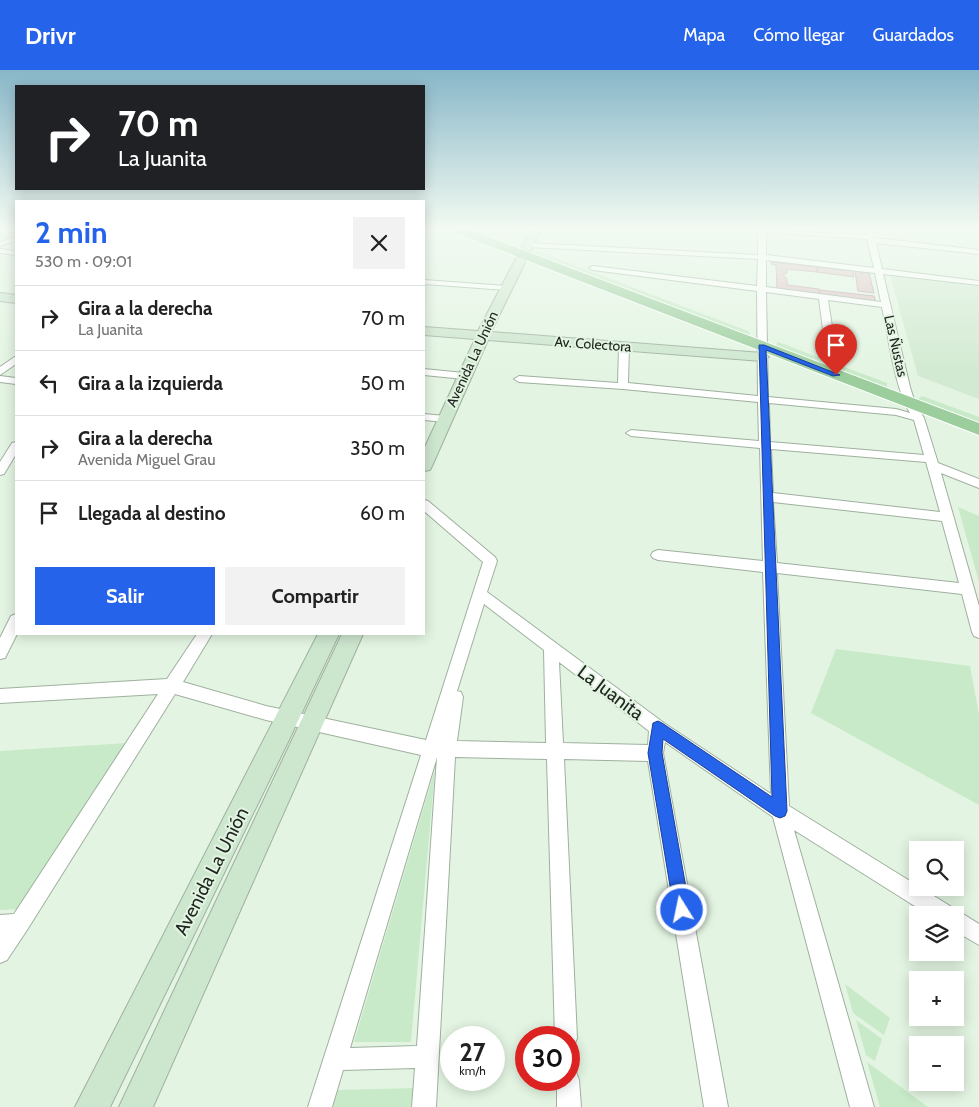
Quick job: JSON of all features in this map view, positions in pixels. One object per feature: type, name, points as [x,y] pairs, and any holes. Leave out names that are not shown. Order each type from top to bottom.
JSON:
[{"type":"main road","points":[[596,278],[979,430]]},
{"type":"main road","points":[[634,279],[758,344],[832,360],[979,414]]},
{"type":"street","name":"Avenida La Unión","points":[[425,463],[509,278]]},
{"type":"street","points":[[763,278],[758,344],[764,399],[780,811],[862,1107]]},
{"type":"street","name":"Las Ñustas","points":[[881,278],[905,387],[910,403],[918,418],[932,462],[978,625]]},
{"type":"street","points":[[941,278],[979,283]]},
{"type":"street","points":[[634,279],[887,305]]},
{"type":"street","points":[[425,282],[506,288]]},
{"type":"street","points":[[0,288],[15,289]]},
{"type":"street","points":[[0,297],[15,299]]},
{"type":"street","points":[[823,298],[832,360]]},
{"type":"street","name":"Av. Colectora","points":[[425,319],[486,330],[758,344]]},
{"type":"street","name":"Av. Colectora","points":[[425,331],[598,331]]},
{"type":"street","points":[[623,337],[623,386]]},
{"type":"street","points":[[708,339],[758,344]]},
{"type":"street","points":[[0,372],[15,360]]},
{"type":"street","points":[[425,372],[464,376]]},
{"type":"street","points":[[0,379],[15,381]]},
{"type":"street","points":[[519,379],[764,399],[896,412],[918,418]]},
{"type":"street","points":[[425,417],[445,419]]},
{"type":"street","points":[[631,433],[932,462],[979,484]]},
{"type":"street","points":[[0,471],[15,448]]},
{"type":"street","points":[[768,497],[948,517]]},
{"type":"street","points":[[320,1107],[439,750],[460,659],[490,561],[425,505]]},
{"type":"street","points":[[658,556],[968,589]]},
{"type":"street","name":"La Juanita","points":[[480,594],[658,728],[780,811],[933,906]]},
{"type":"street","points":[[0,653],[15,622]]},
{"type":"street","points":[[0,953],[204,635]]},
{"type":"street","name":"Avenida La Unión","points":[[136,1107],[299,721],[328,635]]},
{"type":"street","name":"Avenida La Unión","points":[[92,1107],[299,721],[351,635]]},
{"type":"street","points":[[550,646],[566,1026]]},
{"type":"street","points":[[0,696],[172,686],[299,721],[439,750],[655,753]]},
{"type":"street","points":[[658,728],[655,753],[716,1107]]},
{"type":"street","points":[[424,1107],[439,750]]},
{"type":"street","points":[[0,925],[20,923]]},
{"type":"street","points":[[964,926],[979,935]]},
{"type":"street","points":[[336,1059],[426,1057]]},
{"type":"street","points":[[568,1091],[569,1107]]},
{"type":"shaded area","points":[[595,278],[609,278],[748,331],[750,334],[748,336]]},
{"type":"shaded area","points":[[891,278],[920,278],[979,285],[979,399],[918,376]]},
{"type":"shaded area","points":[[778,342],[887,383],[887,388],[883,389],[774,348]]},
{"type":"shaded area","points":[[922,396],[979,417],[979,426],[917,400]]},
{"type":"shaded area","points":[[958,507],[979,516],[979,582]]},
{"type":"shaded area","points":[[836,649],[970,666],[979,715],[979,805],[811,713]]},
{"type":"shaded area","points":[[127,743],[20,909],[0,910],[0,751]]},
{"type":"shaded area","points":[[435,769],[411,1042],[354,1042]]},
{"type":"shaded area","points":[[845,984],[890,1018],[884,1035],[853,1013]]},
{"type":"shaded area","points":[[856,1020],[882,1039],[875,1061],[866,1055]]},
{"type":"shaded area","points":[[867,1062],[928,1107],[880,1107]]},
{"type":"shaded area","points":[[413,1088],[411,1107],[333,1107],[338,1090]]},
{"type":"building","points":[[777,278],[786,278],[787,285],[819,289],[820,295],[777,290]]},
{"type":"building","points":[[856,278],[870,278],[874,293],[858,291]]},
{"type":"building","points":[[819,290],[874,296],[876,302],[820,295]]},
{"type":"route","points":[[682,910],[655,753],[658,728],[780,811],[762,346],[836,375]]}]
